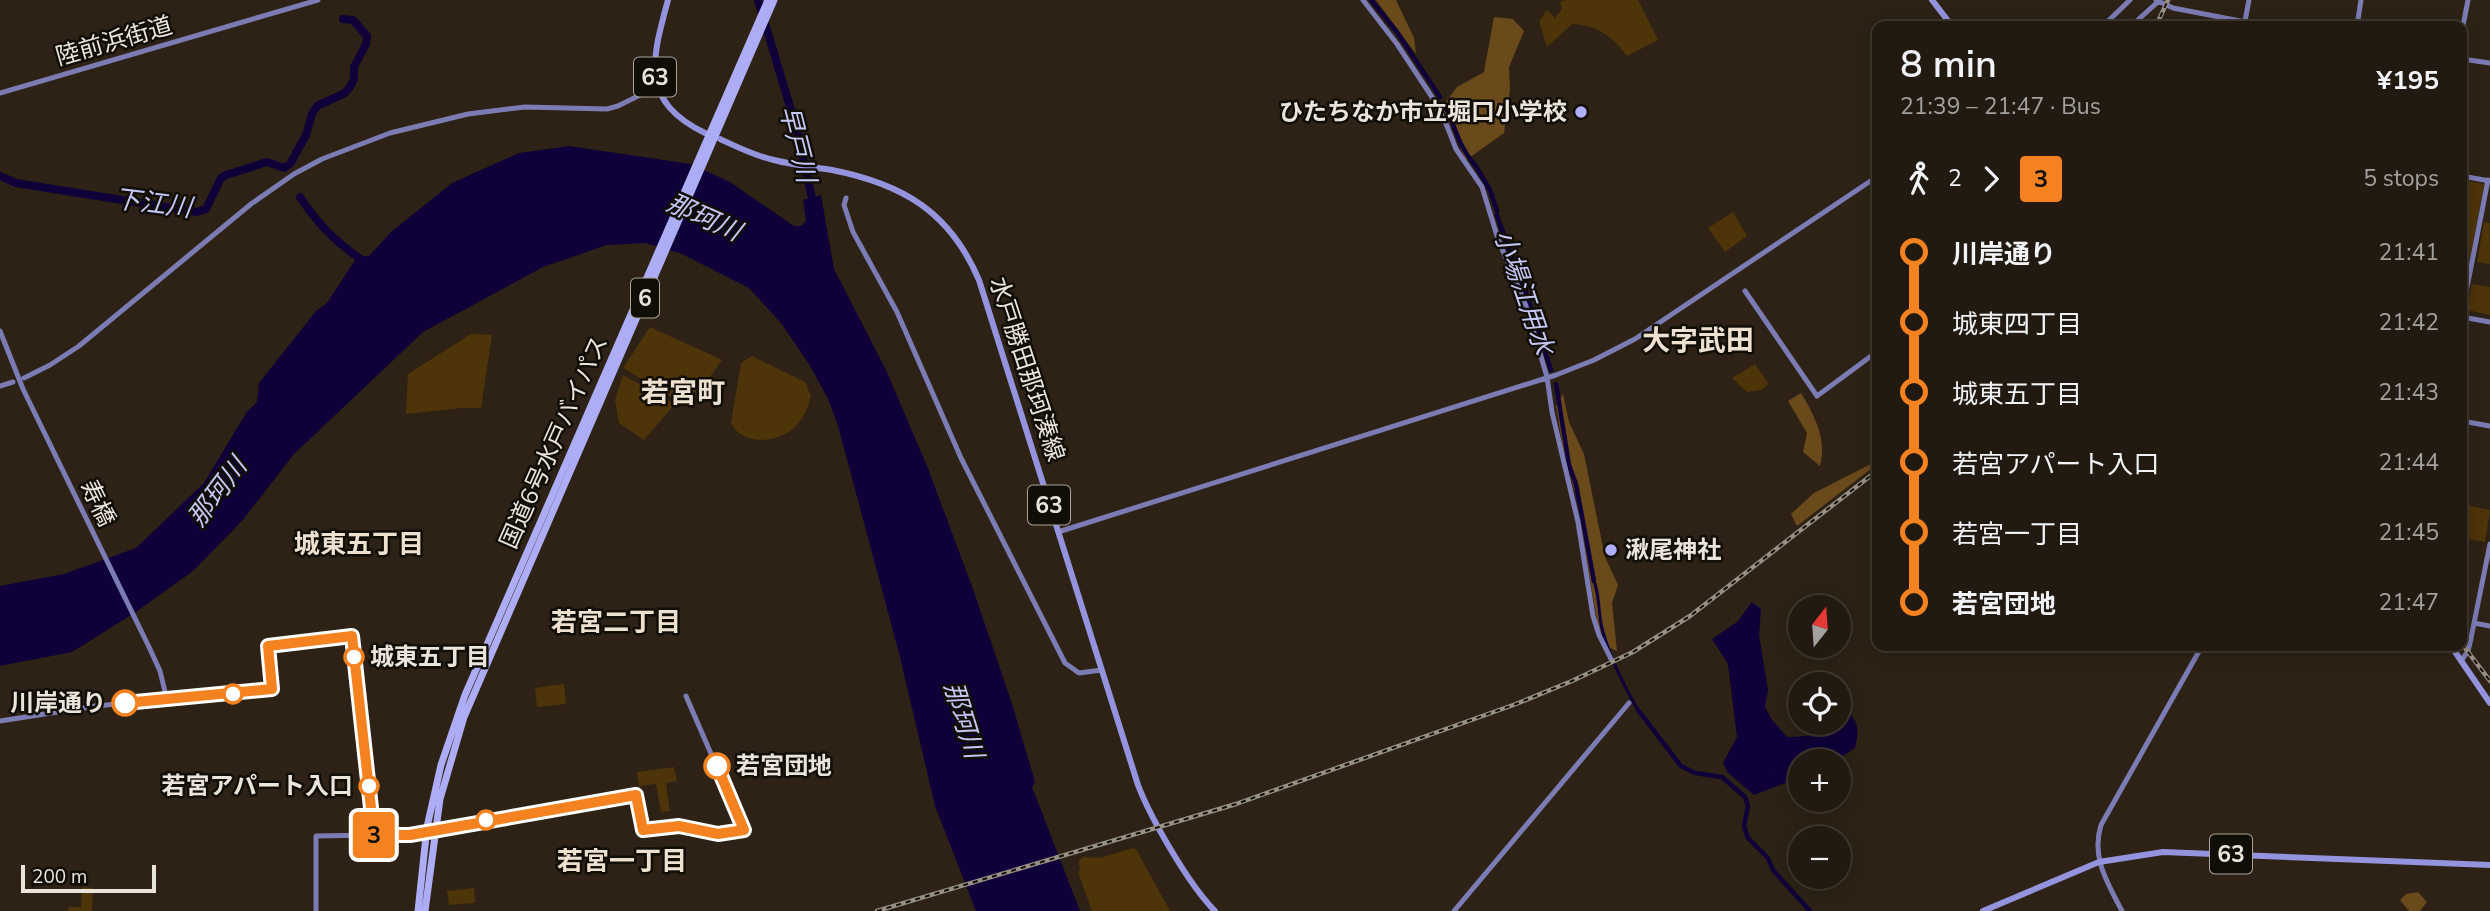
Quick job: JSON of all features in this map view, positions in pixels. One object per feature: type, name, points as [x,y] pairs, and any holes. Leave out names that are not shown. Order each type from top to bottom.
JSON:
[{"type":"highway","name":"国道6号水戸バイパス","points":[[418,911],[426,832],[441,765],[455,720],[577,447],[754,32],[772,1]]},
{"type":"highway","name":"国道6号水戸バイパス","points":[[707,147],[757,42],[772,1]]},
{"type":"highway","name":"国道6号水戸バイパス","points":[[425,911],[440,799],[464,717],[577,447]]},
{"type":"main road","name":"63","points":[[668,0],[654,53],[658,86],[668,106],[689,125],[705,133]]},
{"type":"main road","points":[[1932,0],[1948,21]]},
{"type":"main road","name":"水戸勝田那珂湊線","points":[[719,139],[764,158],[879,182],[902,192],[936,216],[958,240],[979,280],[1143,797],[1195,887],[1215,911]]},
{"type":"main road","points":[[2454,651],[2490,703]]},
{"type":"main road","name":"63","points":[[1983,911],[2099,862],[2163,852],[2490,865]]},
{"type":"street","name":"陸前浜街道","points":[[0,93],[318,0]]},
{"type":"street","points":[[1363,0],[1397,44],[1432,97],[1456,149],[1482,187],[1498,239],[1526,306],[1547,377],[1561,451],[1577,512],[1593,616],[1611,659]]},
{"type":"street","points":[[2108,21],[2130,0]]},
{"type":"street","points":[[2173,8],[2176,0]]},
{"type":"street","points":[[2245,21],[2249,0]]},
{"type":"street","points":[[2358,21],[2361,0]]},
{"type":"street","points":[[2464,21],[2468,0]]},
{"type":"street","points":[[2136,21],[2157,1],[2173,8],[2231,21]]},
{"type":"street","points":[[2467,60],[2490,64]]},
{"type":"street","points":[[24,378],[79,346],[260,197],[294,174],[323,159],[382,135],[442,119],[525,107],[607,109],[658,86]]},
{"type":"street","points":[[2467,177],[2489,181],[2467,290]]},
{"type":"street","points":[[1058,532],[1594,360],[1635,339],[1872,180]]},
{"type":"street","points":[[846,198],[845,205],[853,232],[897,312],[961,458],[1065,663],[1079,673],[1102,670]]},
{"type":"street","points":[[1745,291],[1816,396],[1872,355]]},
{"type":"street","points":[[2467,316],[2490,322]]},
{"type":"street","name":"寿橋","points":[[0,331],[26,395],[160,671],[167,700]]},
{"type":"street","points":[[0,386],[13,382]]},
{"type":"street","points":[[2467,422],[2490,426]]},
{"type":"street","points":[[2461,661],[2468,651],[2490,544]]},
{"type":"street","points":[[2474,623],[2490,626]]},
{"type":"street","points":[[0,721],[82,707],[272,689],[268,646],[352,636],[374,835],[316,836],[316,911]]},
{"type":"street","points":[[2122,911],[2099,862],[2097,839],[2101,825],[2199,651]]},
{"type":"street","points":[[686,696],[744,830]]},
{"type":"street","points":[[1454,911],[1629,703]]},
{"type":"shaded area","points":[[1376,0],[1396,0],[1414,38],[1416,54]]},
{"type":"shaded area","points":[[1638,0],[1658,40],[1627,56],[1604,33],[1572,24],[1547,47],[1539,21],[1547,10],[1555,18],[1562,9],[1560,2]]},
{"type":"shaded area","points":[[1494,17],[1513,19],[1524,31],[1509,67],[1510,89],[1504,133],[1466,160],[1442,107],[1457,87],[1484,72]]},
{"type":"shaded area","points":[[2467,181],[2484,184],[2467,274]]},
{"type":"shaded area","points":[[1733,212],[1747,236],[1725,252],[1708,228]]},
{"type":"shaded area","points":[[2484,222],[2490,223],[2490,264],[2477,262]]},
{"type":"shaded area","points":[[2472,284],[2490,287],[2490,315],[2467,310]]},
{"type":"shaded area","points":[[650,327],[722,360],[703,384],[678,401],[623,368]]},
{"type":"shaded area","points":[[471,334],[492,335],[481,408],[406,414],[408,374]]},
{"type":"shaded area","points":[[752,356],[805,382],[811,396],[796,426],[772,439],[744,436],[731,423],[741,363]]},
{"type":"shaded area","points":[[1755,364],[1769,384],[1761,390],[1747,392],[1732,378]]},
{"type":"shaded area","points":[[623,375],[675,404],[644,440],[619,423],[615,400]]},
{"type":"shaded area","points":[[1801,393],[1821,437],[1820,466],[1803,452],[1807,433],[1788,401]]},
{"type":"shaded area","points":[[1563,394],[1569,422],[1584,454],[1605,557],[1618,585],[1612,603],[1617,651],[1606,646],[1598,627],[1576,495],[1563,449],[1556,406]]},
{"type":"shaded area","points":[[1872,464],[1872,468],[1797,526],[1791,514],[1814,493]]},
{"type":"shaded area","points":[[2467,505],[2490,510],[2485,542],[2467,539]]},
{"type":"shaded area","points":[[564,684],[566,704],[537,707],[535,688]]},
{"type":"shaded area","points":[[674,767],[677,781],[666,783],[670,811],[661,812],[656,784],[639,786],[637,772]]},
{"type":"shaded area","points":[[1133,848],[1170,911],[1092,911],[1078,872],[1079,861],[1083,857],[1100,858]]},
{"type":"shaded area","points":[[82,887],[93,888],[92,911],[68,911],[69,907],[81,907]]},
{"type":"shaded area","points":[[474,888],[475,903],[449,905],[447,891]]},
{"type":"shaded area","points":[[2418,892],[2427,902],[2420,911],[2409,911],[2400,900],[2406,894]]},
{"type":"water","name":"那珂川","points":[[569,146],[691,164],[730,182],[794,226],[801,226],[806,221],[803,200],[821,195],[834,269],[886,370],[927,466],[1013,707],[1035,782],[1032,787],[1080,911],[976,911],[935,806],[900,657],[838,426],[828,399],[809,364],[781,323],[749,288],[682,254],[645,243],[607,245],[543,267],[423,332],[294,454],[242,521],[193,571],[136,612],[72,652],[0,666],[0,586],[64,574],[136,548],[204,483],[246,413],[257,402],[259,383],[316,311],[327,303],[357,257],[369,256],[391,232],[452,183],[519,153]]},
{"type":"water","points":[[1594,577],[1607,641],[1620,673],[1642,714],[1639,715],[1634,706],[1606,648],[1591,578]]},
{"type":"water","points":[[1752,602],[1761,609],[1759,635],[1768,690],[1765,707],[1787,737],[1851,735],[1851,715],[1857,733],[1855,748],[1851,751],[1788,749],[1788,782],[1754,795],[1728,773],[1723,763],[1737,737],[1728,664],[1712,639],[1737,622]]},
{"type":"waterway","name":"早戸川","points":[[758,0],[797,130],[814,208]]},
{"type":"waterway","name":"小場江用水","points":[[1371,0],[1397,32],[1440,97]]},
{"type":"waterway","points":[[284,168],[290,164],[306,135],[317,106],[345,93],[354,79],[354,67],[366,44],[367,36],[353,20],[343,19]]},
{"type":"waterway","name":"小場江用水","points":[[1445,106],[1461,144],[1475,165]]},
{"type":"waterway","name":"下江川","points":[[0,176],[16,183],[197,212],[206,209],[221,178],[226,175],[267,162],[284,168]]},
{"type":"waterway","name":"小場江用水","points":[[1477,168],[1490,190],[1497,211]]},
{"type":"waterway","points":[[300,197],[330,234],[367,263]]},
{"type":"waterway","name":"小場江用水","points":[[1497,215],[1551,370]]},
{"type":"waterway","name":"小場江用水","points":[[1556,384],[1569,465],[1576,484],[1594,581]]},
{"type":"waterway","name":"小場江用水","points":[[1638,710],[1681,766],[1695,773],[1722,777],[1745,797],[1748,806],[1744,826],[1748,838],[1768,858],[1773,870],[1810,911]]},
{"type":"railway","points":[[2158,21],[2168,0]]},
{"type":"railway","points":[[877,911],[1236,804],[1516,704],[1572,681],[1633,652],[1690,616],[1872,475]]},
{"type":"railway","points":[[2467,651],[2490,681]]},
{"type":"bus line","name":"3","points":[[125,703],[272,689],[268,646],[352,636],[374,835],[410,835],[636,795],[643,830],[679,826],[718,834],[744,830],[717,766]]},
{"type":"place","name":"ひたちなか市立堀口小学校","points":[[1581,112]]},
{"type":"place","name":"湫尾神社","points":[[1611,550]]},
{"type":"place","name":"城東五丁目","points":[[354,657]]},
{"type":"place","name":"川岸通り","points":[[125,703]]},
{"type":"place","name":"若宮団地","points":[[717,766]]},
{"type":"place","name":"若宮アパート入口","points":[[369,786]]},
{"type":"district","name":"大字武田","points":[[1698,340]]},
{"type":"district","name":"若宮町","points":[[683,392]]},
{"type":"district","name":"城東五丁目","points":[[359,544]]},
{"type":"district","name":"若宮二丁目","points":[[616,622]]},
{"type":"district","name":"若宮一丁目","points":[[622,861]]}]
